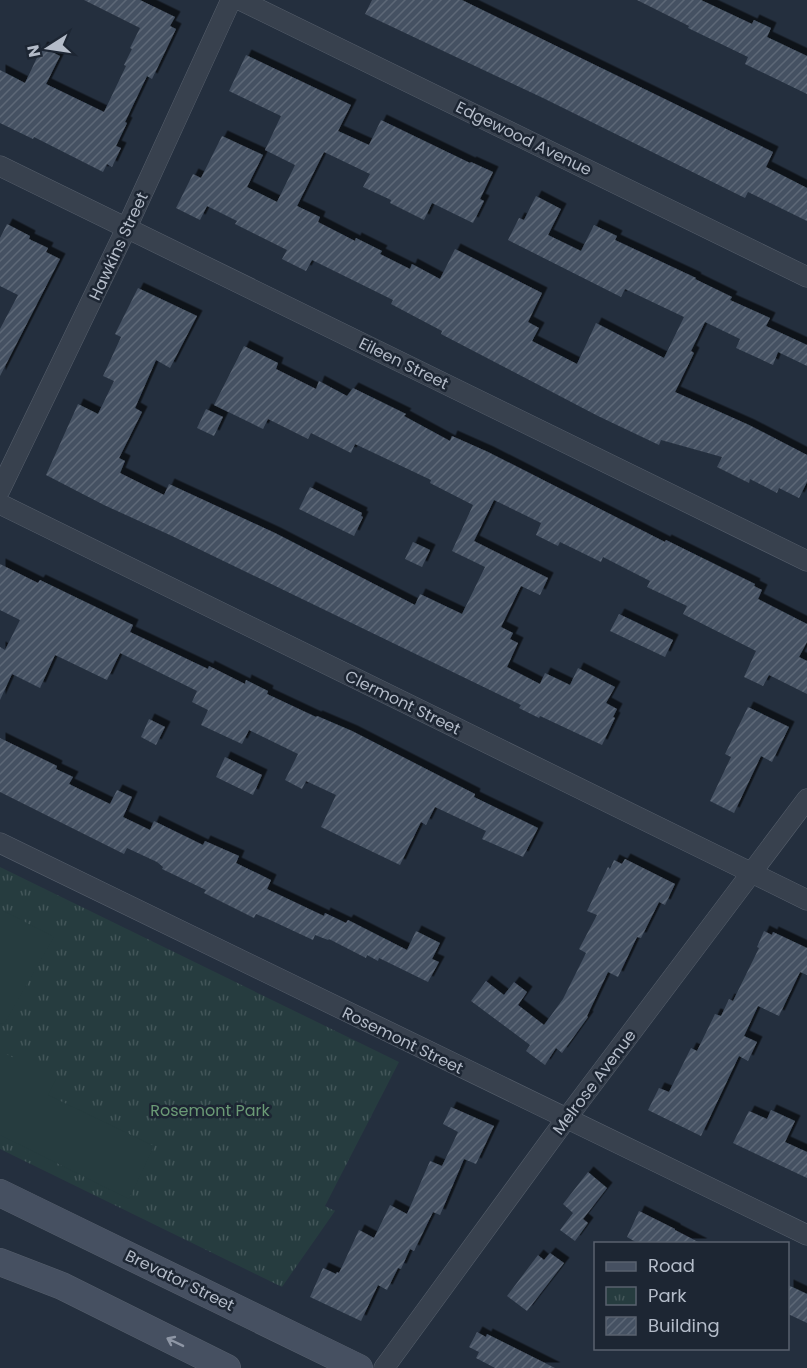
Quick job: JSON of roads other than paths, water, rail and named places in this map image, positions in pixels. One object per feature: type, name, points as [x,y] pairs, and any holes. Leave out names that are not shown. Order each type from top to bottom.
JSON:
[{"type":"street","name":"Hawkins Street","points":[[0,490],[127,227],[231,0]]},
{"type":"street","name":"Edgewood Avenue","points":[[240,0],[807,277]]},
{"type":"street","name":"Eileen Street","points":[[0,166],[807,561]]},
{"type":"street","name":"Clermont Street","points":[[0,504],[807,900]]},
{"type":"street","name":"Melrose Avenue","points":[[384,1368],[566,1119],[807,799]]},
{"type":"street","name":"Rosemont Street","points":[[0,843],[807,1235]]},
{"type":"street","name":"Brevator Street","points":[[0,1193],[359,1368]]},
{"type":"street","points":[[0,1262],[62,1286],[227,1368]]},
{"type":"park label","name":"Rosemont Park","points":[[210,1110]]}]
